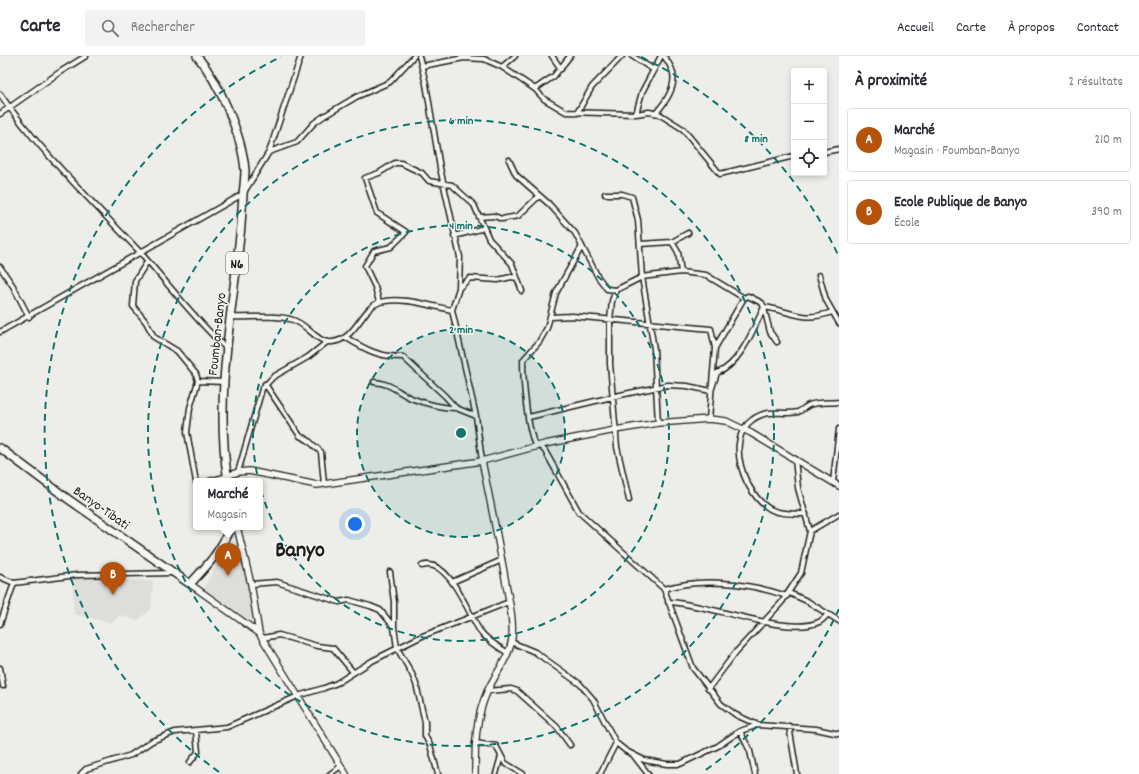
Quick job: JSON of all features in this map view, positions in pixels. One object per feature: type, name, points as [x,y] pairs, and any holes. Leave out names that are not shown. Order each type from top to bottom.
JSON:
[{"type":"highway","name":"Foumban-Banyo","points":[[197,56],[214,80],[220,94],[240,145],[245,169],[241,232],[226,348],[224,382],[222,423],[228,478]]},
{"type":"highway","name":"Banyo-Tibati","points":[[0,448],[190,584]]},
{"type":"highway","points":[[190,584],[210,563],[223,545],[229,530]]},
{"type":"street","points":[[0,114],[60,72],[86,56]]},
{"type":"street","points":[[0,332],[29,317],[139,252],[243,194],[269,152],[301,56]]},
{"type":"street","points":[[269,152],[297,142],[324,116],[356,98],[390,82],[414,56]]},
{"type":"street","points":[[419,56],[436,132],[454,236],[460,257],[459,288],[452,310],[476,416],[482,461],[502,560],[512,629],[508,653],[488,691],[479,714],[475,743],[474,774]]},
{"type":"street","points":[[502,67],[515,56]]},
{"type":"street","points":[[552,56],[561,69]]},
{"type":"street","points":[[534,90],[554,76],[570,56]]},
{"type":"street","points":[[577,113],[592,87],[622,56]]},
{"type":"street","points":[[632,56],[654,70]]},
{"type":"street","points":[[636,114],[640,97],[662,56],[673,73],[666,102],[656,114]]},
{"type":"street","points":[[422,66],[465,57],[484,59],[502,67],[562,111],[577,113],[636,114],[649,112],[656,114],[683,129],[720,174],[791,157]]},
{"type":"street","points":[[0,94],[65,174],[139,252],[206,329],[226,348]]},
{"type":"street","points":[[827,151],[839,149]]},
{"type":"street","points":[[509,160],[516,175],[572,230],[605,288],[611,291],[616,290],[642,277],[681,272],[706,275],[744,298],[748,296],[762,303],[770,332],[777,342]]},
{"type":"street","points":[[379,302],[376,287],[365,269],[365,263],[374,251],[391,247],[406,232],[395,224],[382,218],[377,213],[365,178],[379,173],[395,163],[401,163],[422,173],[429,181],[452,185],[474,205],[490,239],[512,264],[522,291]]},
{"type":"street","points":[[605,194],[622,194],[632,197],[638,216],[642,277],[654,349],[658,423]]},
{"type":"street","points":[[479,216],[494,216],[502,219],[518,216],[539,196]]},
{"type":"street","points":[[454,236],[484,228]]},
{"type":"street","points":[[640,244],[672,242],[688,233]]},
{"type":"street","points":[[672,242],[678,252],[681,272]]},
{"type":"street","points":[[582,246],[556,293],[547,328],[539,342],[523,360],[524,390],[531,436],[538,446],[545,451],[579,512],[664,589],[693,668],[708,690],[732,713],[758,724],[789,726],[839,734]]},
{"type":"street","points":[[147,262],[136,279],[132,298],[133,306],[146,322],[154,337],[177,351],[184,358],[196,374],[198,381],[190,408],[187,432],[195,478]]},
{"type":"street","points":[[0,267],[13,286],[29,317]]},
{"type":"street","points":[[819,275],[826,300],[839,323]]},
{"type":"street","points":[[459,288],[470,278],[498,280],[511,277],[517,278]]},
{"type":"street","points":[[616,290],[612,301],[610,320],[610,364],[617,448],[629,500]]},
{"type":"street","points":[[715,348],[744,298]]},
{"type":"street","points":[[230,317],[294,320],[326,342],[334,342],[345,337],[372,307],[379,302],[390,300],[452,310]]},
{"type":"street","points":[[764,307],[779,309],[804,318],[823,316],[832,312]]},
{"type":"street","points":[[711,392],[717,373],[726,370],[746,344],[764,307]]},
{"type":"street","points":[[550,317],[572,316],[710,329],[715,348],[708,419]]},
{"type":"street","points":[[345,337],[365,350],[386,357],[403,358],[456,408]]},
{"type":"street","points":[[238,472],[253,424],[257,401],[265,384],[279,373],[308,357],[326,342]]},
{"type":"street","points":[[198,381],[224,382]]},
{"type":"street","points":[[374,382],[386,383],[411,398],[441,408],[456,408],[476,416]]},
{"type":"street","points":[[265,384],[300,436],[308,440],[321,452],[324,484]]},
{"type":"street","points":[[529,417],[613,397],[676,385],[711,392]]},
{"type":"street","points":[[806,514],[775,512],[760,501],[744,475],[738,458],[743,430],[751,420],[762,414],[775,411],[798,412],[808,406],[839,402]]},
{"type":"street","points":[[228,478],[238,472],[248,471],[310,485],[324,484],[482,461],[538,446],[615,430],[658,423],[708,419],[726,421],[795,459],[839,486]]},
{"type":"street","points":[[833,482],[839,429]]},
{"type":"street","points":[[708,690],[736,652],[788,594],[801,573],[810,531],[798,488],[795,459]]},
{"type":"street","points":[[810,531],[839,514]]},
{"type":"street","points":[[239,530],[261,635],[346,774]]},
{"type":"street","points":[[452,582],[502,560]]},
{"type":"street","points":[[422,566],[428,565],[434,567],[448,576],[471,616],[484,635],[508,653]]},
{"type":"street","points":[[390,572],[394,602],[394,627],[397,648],[416,684],[425,722],[425,736],[430,745],[438,774]]},
{"type":"street","points":[[0,577],[14,583],[77,575],[173,573]]},
{"type":"street","points":[[251,584],[277,582],[339,602],[349,600],[370,606],[380,610],[394,627]]},
{"type":"street","points":[[0,624],[14,583]]},
{"type":"street","points":[[664,589],[684,584],[715,583],[766,589],[788,594],[808,601],[839,621]]},
{"type":"street","points":[[190,584],[261,635],[279,635],[317,646],[333,648],[354,672]]},
{"type":"street","points":[[81,774],[86,769],[131,755],[152,741],[175,732],[227,727],[298,696],[324,688],[397,648],[471,616],[509,602]]},
{"type":"street","points":[[668,602],[687,603],[764,622],[796,625],[814,624],[819,622],[828,614]]},
{"type":"street","points":[[511,642],[535,652],[580,684],[593,699],[616,743],[644,760],[680,764],[718,746],[740,731],[758,724]]},
{"type":"street","points":[[0,668],[3,686]]},
{"type":"street","points":[[488,691],[511,689],[517,691],[557,727],[570,745]]},
{"type":"street","points":[[789,726],[797,774]]},
{"type":"street","points":[[190,762],[198,752],[196,731]]},
{"type":"street","points":[[740,731],[750,751],[755,774]]},
{"type":"street","points":[[475,743],[496,746],[505,763],[523,774]]},
{"type":"street","points":[[600,774],[616,743]]},
{"type":"street","points":[[632,753],[648,774]]},
{"type":"street","points":[[496,774],[501,756]]},
{"type":"street","points":[[330,774],[341,766]]},
{"type":"shaded area","points":[[228,541],[238,543],[255,616],[249,620],[204,588]]},
{"type":"shaded area","points":[[72,577],[153,581],[151,609],[137,621],[120,615],[111,623],[74,614]]},
{"type":"place","name":"Marché","points":[[228,576]]},
{"type":"place","name":"Ecole Publique de Banyo","points":[[113,595]]},
{"type":"district","name":"Banyo","points":[[300,548]]}]
